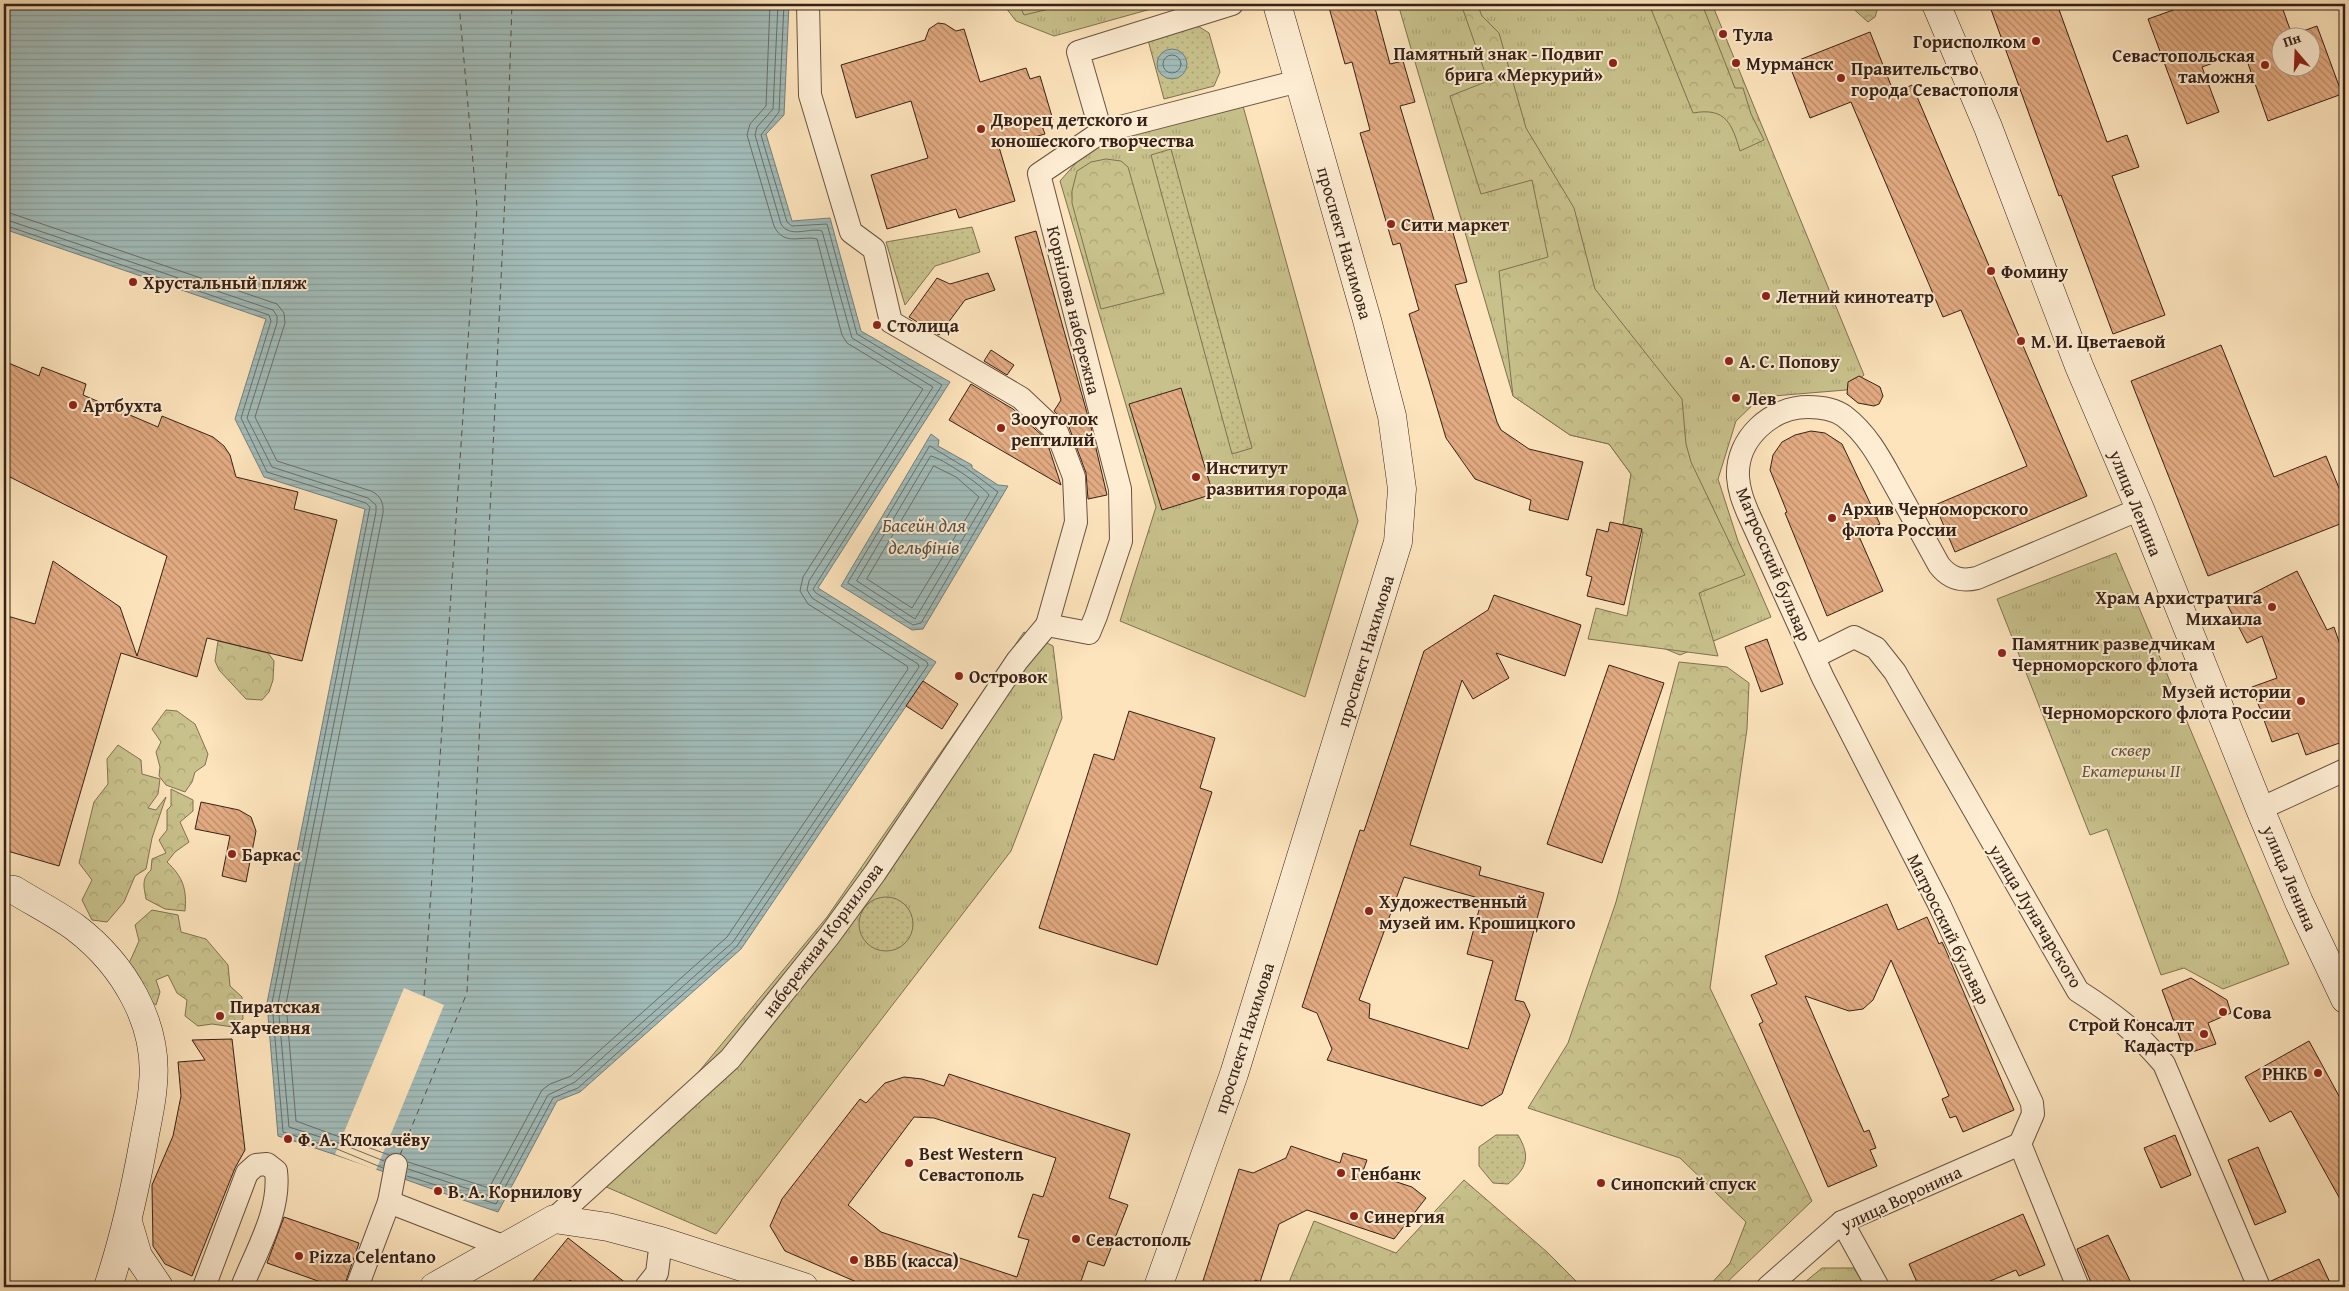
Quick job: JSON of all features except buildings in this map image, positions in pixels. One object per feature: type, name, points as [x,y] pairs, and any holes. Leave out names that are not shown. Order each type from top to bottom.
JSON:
[{"type":"main road","name":"проспект Нахимова","points":[[1158,1287],[1234,1074],[1398,542],[1402,489],[1392,416],[1277,4]]},
{"type":"main road","name":"улица Ленина","points":[[1936,4],[1988,126],[2079,366],[2140,509],[2260,808],[2299,902],[2345,999]]},
{"type":"main road","points":[[4,889],[14,890],[77,929],[118,970],[139,1004],[151,1043],[153,1083],[128,1222],[108,1287]]},
{"type":"main road","points":[[434,1287],[554,1219],[608,1227],[661,1241],[804,1287]]},
{"type":"main road","points":[[128,1222],[138,1256],[160,1287]]},
{"type":"street","points":[[808,4],[810,95],[851,232],[874,249],[891,322],[1020,398],[1057,432],[1071,468],[1074,477],[1076,522],[1048,625]]},
{"type":"street","points":[[1232,4],[1078,52],[1101,132],[1299,81]]},
{"type":"street","name":"Корнілова набережна","points":[[1048,625],[1089,633],[1121,541],[1120,489],[1039,174],[1101,132]]},
{"type":"street","name":"Матросский бульвар","points":[[2020,1144],[2033,1114],[2032,1103],[1940,906],[1814,657],[1740,495],[1738,476],[1742,455],[1751,436],[1768,419],[1783,411],[1798,407],[1820,407],[1842,415],[1868,437],[1944,572],[1960,580],[1977,578],[2052,548],[2140,509]]},
{"type":"street","name":"набережная Корнилова","points":[[554,1219],[730,1059],[829,936],[869,881],[1017,661],[1048,625]]},
{"type":"street","name":"улица Луначарского","points":[[1814,657],[1854,637],[1876,648],[1895,672],[2078,992],[2113,1013],[2140,1036],[2164,1064],[2259,1287]]},
{"type":"street","points":[[2260,808],[2345,770]]},
{"type":"street","points":[[2020,1144],[2078,1287]]},
{"type":"street","name":"улица Воронина","points":[[1768,1287],[1842,1222],[2020,1144]]},
{"type":"street","points":[[204,1287],[247,1173],[256,1165],[267,1164],[276,1172],[278,1187],[274,1206],[242,1287]]},
{"type":"street","points":[[357,1287],[389,1202],[396,1165]]},
{"type":"street","points":[[389,1202],[505,1247]]},
{"type":"street","points":[[1842,1222],[1878,1287]]},
{"type":"street","points":[[646,1287],[657,1273],[661,1241]]},
{"type":"green space","points":[[1003,4],[1169,4],[1054,36],[1016,21]]},
{"type":"green space","points":[[1019,4],[1070,4],[1024,15]]},
{"type":"green space","points":[[1398,4],[1712,4],[1864,375],[1846,390],[1761,397],[1736,421],[1718,479],[1738,541],[1771,617],[1680,655],[1625,632],[1643,532],[1623,524],[1631,474],[1609,444],[1570,435],[1513,396]]},
{"type":"green space","points":[[1461,4],[1477,4],[1482,16],[1499,33],[1526,128],[1574,208],[1595,289],[1682,399],[1686,444],[1691,462],[1745,575],[1699,593],[1718,656],[1588,639],[1596,608],[1627,616],[1643,532],[1623,524],[1631,474],[1609,444],[1570,435],[1513,396],[1499,271],[1548,257],[1532,180],[1481,194],[1450,96],[1488,81]]},
{"type":"green space","points":[[1649,4],[1702,4],[1735,88],[1743,88],[1751,114],[1764,140],[1740,151],[1734,133],[1726,120],[1720,115],[1704,112],[1693,113]]},
{"type":"green space","points":[[1848,4],[1879,4],[1875,17],[1868,22]]},
{"type":"green space","points":[[1198,26],[1209,33],[1220,72],[1214,86],[1164,99],[1148,40]]},
{"type":"green space","points":[[1243,106],[1358,521],[1305,697],[1120,621],[1156,507],[1060,181],[1092,145]]},
{"type":"green space","points":[[1171,149],[1252,448],[1232,454],[1151,155]]},
{"type":"green space","points":[[1106,159],[1121,161],[1128,167],[1164,293],[1101,309],[1072,203],[1072,191],[1077,171],[1091,162]]},
{"type":"green space","points":[[972,227],[980,252],[935,266],[905,305],[886,242]]},
{"type":"green space","name":"cквер Екатерины II","points":[[2116,553],[2289,964],[2223,989],[2184,968],[2161,975],[2107,829],[2090,835],[1997,599]]},
{"type":"green space","points":[[1024,632],[1053,646],[1062,718],[1011,851],[716,1234],[604,1186],[827,917]]},
{"type":"green space","points":[[218,641],[268,653],[274,661],[273,680],[269,692],[262,700],[246,699],[219,670],[215,661]]},
{"type":"green space","points":[[1679,662],[1727,667],[1749,683],[1747,729],[1710,988],[1812,1201],[1722,1287],[1708,1287],[1730,1263],[1746,1222],[1680,1158],[1528,1108],[1568,1043],[1616,902]]},
{"type":"green space","points":[[166,710],[177,711],[195,724],[208,754],[205,765],[195,772],[192,782],[185,792],[166,785],[159,776],[160,767],[156,752],[161,742],[152,729]]},
{"type":"green space","points":[[118,745],[141,760],[142,774],[160,779],[158,794],[148,808],[156,810],[166,797],[152,838],[146,869],[135,876],[124,902],[107,922],[92,920],[82,900],[92,880],[79,863],[94,802],[108,784],[107,759]]},
{"type":"green space","points":[[171,789],[193,800],[193,811],[180,822],[189,842],[175,852],[167,862],[177,873],[183,884],[185,911],[165,909],[146,899],[144,887],[144,880],[151,870],[152,859],[166,853],[159,840],[167,830],[167,810],[171,806]]},
{"type":"green space","points":[[886,897],[896,899],[905,905],[911,914],[913,924],[911,934],[905,943],[896,949],[886,951],[876,949],[867,943],[861,934],[859,924],[861,914],[867,905],[876,899]]},
{"type":"green space","points":[[152,910],[178,915],[181,932],[206,939],[228,965],[230,986],[242,997],[243,1019],[233,1027],[212,1024],[198,1026],[185,1016],[187,1000],[177,993],[168,975],[156,980],[160,992],[156,1005],[149,1000],[126,970],[139,941],[135,925]]},
{"type":"green space","points":[[1496,1135],[1518,1135],[1525,1150],[1526,1156],[1523,1167],[1508,1184],[1493,1183],[1479,1166],[1479,1147]]},
{"type":"green space","points":[[1464,1180],[1547,1252],[1582,1287],[1287,1287],[1314,1221],[1396,1253]]},
{"type":"green space","points":[[1822,1268],[1854,1268],[1865,1287],[1799,1287]]},
{"type":"water","points":[[4,4],[789,4],[784,115],[766,134],[792,221],[830,218],[861,331],[950,382],[818,588],[936,662],[741,949],[580,1092],[557,1101],[498,1212],[278,1136],[267,1003],[365,509],[264,477],[235,419],[266,319],[4,229]]},
{"type":"water","points":[[1172,49],[1182,54],[1187,64],[1182,74],[1172,79],[1162,74],[1157,64],[1162,54]]},
{"type":"water","name":"Басейн для дельфiнiв","points":[[931,434],[939,440],[938,446],[972,465],[972,468],[998,485],[1008,486],[923,629],[912,630],[841,586]]},
{"type":"pier","points":[[404,988],[444,1005],[376,1170],[335,1154]]},
{"type":"ferry route","points":[[424,996],[477,207],[459,4]]},
{"type":"ferry route","points":[[400,1155],[467,993],[507,154],[512,4]]},
{"type":"place","name":"Тула","points":[[1723,34]]},
{"type":"place","name":"Горисполком","points":[[2036,41]]},
{"type":"place","name":"Памятный знак - Подвиг брига «Меркурий»","points":[[1613,63]]},
{"type":"place","name":"Мурманск","points":[[1736,63]]},
{"type":"place","name":"Севастопольская таможня","points":[[2265,65]]},
{"type":"place","name":"Правительство города Севастополя","points":[[1841,78]]},
{"type":"place","name":"Дворец детского и юношеского творчества","points":[[981,129]]},
{"type":"place","name":"Сити маркет","points":[[1391,224]]},
{"type":"place","name":"Фомину","points":[[1991,271]]},
{"type":"place","name":"Хрустальный пляж","points":[[133,282]]},
{"type":"place","name":"Летний кинотеатр","points":[[1766,296]]},
{"type":"place","name":"Столица","points":[[877,325]]},
{"type":"place","name":"М. И. Цветаевой","points":[[2021,341]]},
{"type":"place","name":"А. С. Попову","points":[[1729,361]]},
{"type":"place","name":"Лев","points":[[1736,398]]},
{"type":"place","name":"Артбухта","points":[[73,405]]},
{"type":"place","name":"Зооуголок рептилий","points":[[1001,428]]},
{"type":"place","name":"Институт развития города","points":[[1196,477]]},
{"type":"place","name":"Архив Черноморского флота России","points":[[1832,518]]},
{"type":"place","name":"Храм Архистратига Михаила","points":[[2272,607]]},
{"type":"place","name":"Памятник разведчикам Черноморского флота","points":[[2002,653]]},
{"type":"place","name":"Островок","points":[[959,676]]},
{"type":"place","name":"Музей истории Черноморского флота России","points":[[2301,701]]},
{"type":"place","name":"Баркас","points":[[232,854]]},
{"type":"place","name":"Художественный музей им. Крошицкого","points":[[1369,911]]},
{"type":"place","name":"Сова","points":[[2223,1012]]},
{"type":"place","name":"Пиратская Харчевня","points":[[220,1016]]},
{"type":"place","name":"Строй Консалт Кадастр","points":[[2204,1034]]},
{"type":"place","name":"РНКБ","points":[[2318,1073]]},
{"type":"place","name":"Ф. А. Клокачёву","points":[[288,1139]]},
{"type":"place","name":"Best Western Севастополь","points":[[909,1163]]},
{"type":"place","name":"Генбанк","points":[[1341,1173]]},
{"type":"place","name":"Синопский спуск","points":[[1601,1183]]},
{"type":"place","name":"В. А. Корнилову","points":[[438,1191]]},
{"type":"place","name":"Синергия","points":[[1354,1216]]},
{"type":"place","name":"Севастополь","points":[[1076,1239]]},
{"type":"place","name":"Pizza Celentano","points":[[299,1256]]},
{"type":"place","name":"ВВБ (касса)","points":[[854,1260]]}]
